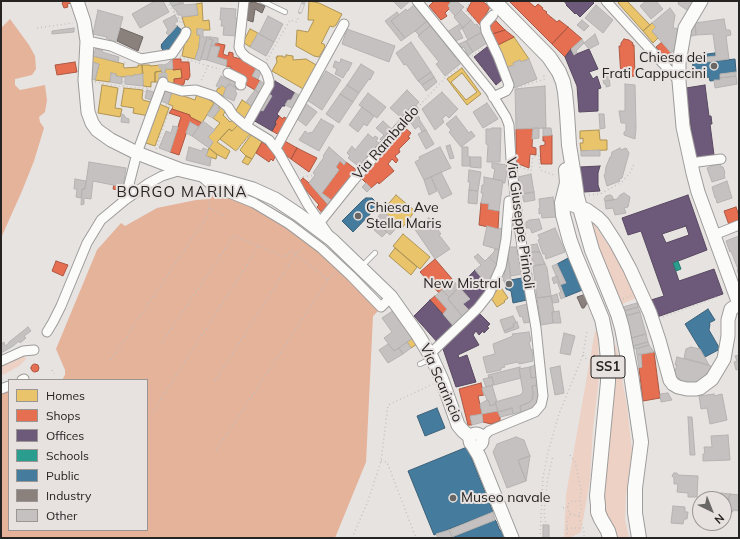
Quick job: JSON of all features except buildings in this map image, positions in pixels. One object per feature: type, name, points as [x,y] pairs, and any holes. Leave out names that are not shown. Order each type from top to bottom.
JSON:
[{"type":"main road","name":"SS1","points":[[493,8],[549,57],[559,72],[563,82],[574,208],[586,246],[600,272],[618,314],[631,374],[641,442],[635,488],[635,513],[639,538]]},
{"type":"main road","name":"SS1","points":[[568,146],[566,166],[562,180],[574,202]]},
{"type":"main road","name":"SS1","points":[[574,202],[563,215],[570,241],[602,320],[606,339],[608,382],[598,489],[598,512],[610,538]]},
{"type":"street","points":[[77,1],[85,30],[112,46],[141,58],[165,65],[185,35],[185,28]]},
{"type":"street","points":[[244,1],[239,47],[246,58],[263,67],[269,77],[269,85],[246,126]]},
{"type":"street","name":"Via Giuseppe Pirinoli","points":[[417,1],[490,91],[508,121],[511,164],[522,247],[536,328],[543,396],[541,404],[535,412],[489,431],[477,445]]},
{"type":"street","points":[[606,1],[679,81]]},
{"type":"street","points":[[574,202],[598,218],[616,243],[630,269],[650,313],[670,380],[678,387],[687,389],[700,388],[712,379],[724,359],[728,336],[728,320],[732,309],[739,304],[698,192],[690,163],[683,127],[679,64],[685,28],[701,1]]},
{"type":"street","points":[[493,8],[485,24],[486,31],[492,42],[509,85],[506,90],[493,97]]},
{"type":"street","points":[[276,148],[344,24]]},
{"type":"street","name":"Via Scarincio","points":[[85,30],[85,80],[88,112],[92,123],[97,130],[110,140],[152,159],[181,170],[218,178],[304,210]]},
{"type":"street","points":[[228,73],[242,80],[241,85]]},
{"type":"street","points":[[125,200],[137,153],[163,84],[182,91],[196,90]]},
{"type":"street","name":"Via Scarincio","points":[[196,90],[214,96],[228,107],[233,115],[246,126],[269,140],[276,148],[293,178],[304,210],[332,240],[391,297],[418,335],[431,356],[442,380],[458,424],[477,445],[512,538]]},
{"type":"street","name":"Via Rambaldo","points":[[318,225],[353,181],[414,111]]},
{"type":"street","points":[[690,163],[721,159]]},
{"type":"street","points":[[47,332],[61,306],[87,242],[101,220],[149,183],[162,176],[181,170]]},
{"type":"street","points":[[200,175],[212,186],[254,203],[289,224],[322,248],[381,307],[391,297]]},
{"type":"street","points":[[431,356],[478,308],[489,294],[501,267],[506,240],[509,201]]},
{"type":"street","points":[[714,235],[739,226]]},
{"type":"street","points":[[1,361],[23,352],[34,350]]},
{"type":"lane","points":[[262,1],[285,12]]},
{"type":"lane","points":[[361,268],[375,253]]},
{"type":"lane","points":[[420,364],[431,356]]},
{"type":"path","points":[[167,1],[185,28]]},
{"type":"path","points":[[471,1],[465,10],[486,31]]},
{"type":"path","points":[[174,12],[176,11],[178,14]]},
{"type":"path","points":[[178,18],[180,17],[185,28]]},
{"type":"path","points":[[263,67],[290,20],[297,22],[298,18]]},
{"type":"path","points":[[37,28],[85,30]]},
{"type":"path","points":[[469,60],[473,54],[492,42]]},
{"type":"path","points":[[124,67],[127,66],[125,64]]},
{"type":"path","points":[[165,65],[208,66],[228,73]]},
{"type":"path","name":"Via Rambaldo","points":[[414,111],[445,78],[462,65]]},
{"type":"path","points":[[196,90],[208,66]]},
{"type":"path","points":[[518,88],[545,79],[544,76],[547,75]]},
{"type":"path","points":[[123,77],[124,86]]},
{"type":"path","points":[[85,80],[118,86],[146,87],[152,89],[163,84]]},
{"type":"path","points":[[152,159],[170,108],[169,106],[156,101]]},
{"type":"path","points":[[236,151],[254,131]]},
{"type":"path","points":[[511,164],[531,171],[533,156],[539,156],[540,170],[562,180]]},
{"type":"path","points":[[574,202],[600,194],[622,182],[630,173],[634,164]]},
{"type":"path","points":[[293,178],[315,175]]},
{"type":"path","points":[[111,360],[206,218],[209,208],[209,200]]},
{"type":"path","points":[[209,208],[226,217]]},
{"type":"path","points":[[162,342],[234,236],[285,257],[292,251],[328,280]]},
{"type":"path","points":[[152,413],[259,246]]},
{"type":"path","points":[[215,381],[296,254],[304,246]]},
{"type":"path","points":[[216,451],[328,280],[338,269]]},
{"type":"path","points":[[658,318],[717,297]]},
{"type":"path","points":[[540,538],[543,477],[548,452],[559,414],[583,355],[587,330]]},
{"type":"path","points":[[583,355],[587,360]]},
{"type":"path","points":[[52,370],[54,374]]},
{"type":"path","points":[[352,538],[368,501],[381,461],[388,405],[442,380]]},
{"type":"path","points":[[570,455],[575,462],[581,489],[579,516],[583,528],[584,538]]},
{"type":"path","points":[[546,538],[544,512],[548,477],[553,456]]},
{"type":"path","points":[[381,461],[387,462],[416,538]]},
{"type":"path","points":[[568,538],[567,528],[570,514],[568,504],[572,501],[580,501]]},
{"type":"path","points":[[563,508],[568,507]]},
{"type":"path","points":[[570,514],[579,516]]},
{"type":"path","points":[[541,521],[546,526]]},
{"type":"path","points":[[567,528],[583,528]]},
{"type":"shaded area","points":[[10,19],[35,56],[36,69],[32,75],[15,79],[15,85],[20,90],[45,85],[47,100],[45,112],[39,117],[44,128],[34,161],[1,238],[1,28]]},
{"type":"shaded area","points":[[213,195],[230,199],[251,207],[276,220],[321,252],[352,282],[378,311],[373,316],[366,462],[335,538],[1,538],[1,393],[8,390],[8,531],[148,531],[148,379],[63,379],[65,375],[65,370],[56,349],[97,250],[121,223],[125,226],[157,208],[196,200],[210,199]]},
{"type":"shaded area","points":[[590,221],[594,224],[615,255],[636,298],[620,305],[600,255]]},
{"type":"shaded area","points":[[595,331],[598,333],[599,378],[593,428],[590,480],[581,532],[570,538],[564,538],[566,495]]},
{"type":"shaded area","points":[[616,345],[627,406],[632,451],[626,495],[625,519],[629,538],[616,538],[603,510],[611,346]]},
{"type":"shaded area","points":[[23,356],[26,359],[19,366],[3,375],[1,367]]},
{"type":"tunnel","points":[[163,64],[163,82]]},
{"type":"railway","points":[[300,12],[304,1]]},
{"type":"place","name":"Chiesa dei Frati Cappuccini","points":[[714,66]]},
{"type":"place","name":"Chiesa Ave Stella Maris","points":[[358,216]]},
{"type":"place","name":"New Mistral","points":[[509,284]]},
{"type":"place","name":"Museo navale","points":[[453,498]]},
{"type":"district","name":"BORGO MARINA","points":[[182,192]]}]
